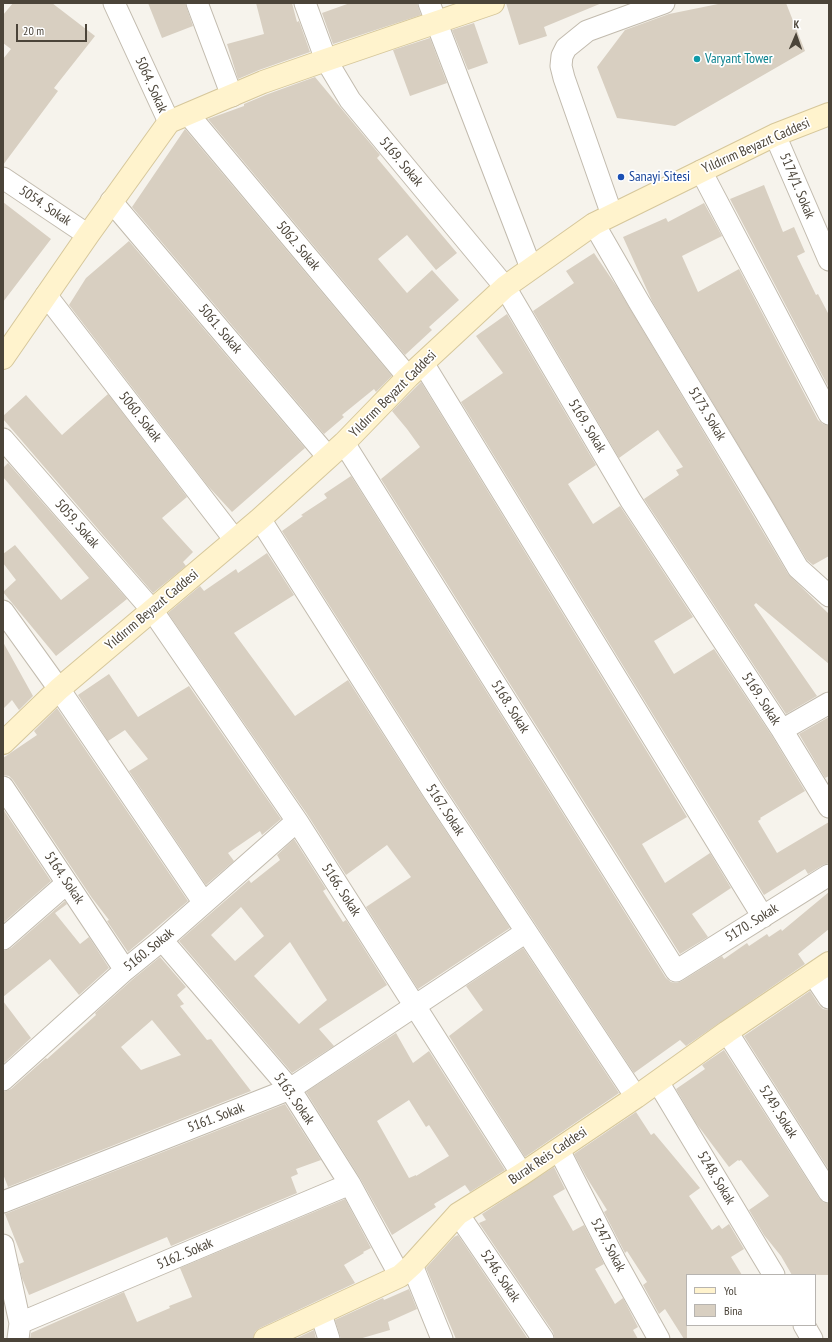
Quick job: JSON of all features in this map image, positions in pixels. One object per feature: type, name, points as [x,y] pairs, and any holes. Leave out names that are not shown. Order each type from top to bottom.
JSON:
[{"type":"main road","points":[[3,358],[111,201],[178,118],[263,82],[326,60],[433,13],[493,3]]},
{"type":"main road","name":"Yıldırım Beyazıt Caddesi","points":[[3,743],[59,689],[260,519],[344,443],[415,370],[505,287],[530,268],[603,219],[775,134],[829,114]]},
{"type":"main road","name":"Burak Reis Caddesi","points":[[265,1339],[321,1314],[406,1271],[458,1214],[559,1150],[658,1082],[727,1032],[821,969]]},
{"type":"street","name":"5064. Sokak","points":[[114,3],[178,118]]},
{"type":"street","points":[[197,3],[232,96]]},
{"type":"street","name":"5169. Sokak","points":[[305,3],[326,60],[350,100],[505,287],[631,501],[782,730],[829,807]]},
{"type":"street","name":"5173. Sokak","points":[[664,3],[587,31],[566,48],[562,56],[561,66],[564,78],[603,219],[639,302],[798,568],[829,596]]},
{"type":"street","points":[[433,13],[530,268]]},
{"type":"street","name":"5062. Sokak","points":[[178,118],[415,370],[763,916]]},
{"type":"street","name":"5174/1. Sokak","points":[[775,134],[829,260]]},
{"type":"street","points":[[701,171],[829,414]]},
{"type":"street","name":"5054. Sokak","points":[[3,178],[88,235]]},
{"type":"street","name":"5061. Sokak","points":[[111,201],[328,456]]},
{"type":"street","name":"5060. Sokak","points":[[46,295],[235,540]]},
{"type":"street","name":"5059. Sokak","points":[[3,438],[152,610]]},
{"type":"street","name":"5168. Sokak","points":[[344,443],[676,971]]},
{"type":"street","name":"5167. Sokak","points":[[260,519],[433,791],[636,1097]]},
{"type":"street","name":"5166. Sokak","points":[[152,610],[297,821],[522,1174]]},
{"type":"street","points":[[3,611],[59,689],[204,903]]},
{"type":"street","points":[[782,730],[829,703]]},
{"type":"street","name":"5164. Sokak","points":[[3,787],[125,970]]},
{"type":"street","name":"5160. Sokak","points":[[3,1080],[125,970],[162,940],[297,821]]},
{"type":"street","name":"5170. Sokak","points":[[676,971],[829,875]]},
{"type":"street","points":[[3,939],[67,883]]},
{"type":"street","name":"5161. Sokak","points":[[3,1202],[290,1089],[526,932]]},
{"type":"street","name":"5163. Sokak","points":[[162,940],[290,1089],[406,1271],[442,1339]]},
{"type":"street","points":[[821,969],[829,998]]},
{"type":"street","name":"5249. Sokak","points":[[727,1032],[829,1192]]},
{"type":"street","name":"5248. Sokak","points":[[658,1082],[773,1274]]},
{"type":"street","name":"5247. Sokak","points":[[559,1150],[615,1260],[659,1339]]},
{"type":"street","name":"5162. Sokak","points":[[19,1331],[350,1184]]},
{"type":"street","name":"5246. Sokak","points":[[458,1214],[543,1339]]},
{"type":"street","points":[[3,1245],[19,1331]]},
{"type":"street","points":[[321,1314],[329,1339]]},
{"type":"street","points":[[805,1326],[812,1339]]},
{"type":"building","points":[[13,3],[52,3],[95,36],[54,88],[58,91],[3,165],[3,59],[11,49],[3,43],[3,15]]},
{"type":"building","points":[[148,3],[185,3],[193,26],[162,38]]},
{"type":"building","points":[[256,3],[292,3],[297,22],[299,21],[310,52],[238,79],[227,44],[264,34]]},
{"type":"building","points":[[350,3],[417,3],[421,15],[333,44],[322,13]]},
{"type":"building","points":[[506,3],[602,3],[544,27],[547,36],[519,45]]},
{"type":"building","name":"Varyant Tower","points":[[723,3],[786,3],[805,51],[675,126],[617,118],[597,67],[625,30],[669,14]]},
{"type":"building","points":[[474,23],[488,63],[468,70],[452,30]]},
{"type":"building","points":[[430,38],[447,83],[410,96],[393,50]]},
{"type":"building","points":[[315,77],[380,155],[377,158],[457,253],[436,270],[407,235],[378,259],[407,293],[432,270],[459,300],[429,327],[432,330],[405,355],[208,119],[244,106],[244,104],[268,94]]},
{"type":"building","points":[[185,129],[392,376],[376,392],[374,389],[342,415],[344,417],[324,434],[132,207]]},
{"type":"building","points":[[764,185],[783,232],[794,227],[805,252],[797,256],[816,295],[818,294],[829,315],[829,388],[730,199]]},
{"type":"building","points":[[3,202],[51,239],[3,302]]},
{"type":"building","points":[[704,203],[722,236],[682,256],[698,292],[739,269],[818,420],[829,426],[829,556],[813,565],[807,560],[652,301],[623,237],[666,218],[668,222]]},
{"type":"building","points":[[129,241],[305,448],[232,512],[208,486],[69,305],[86,278]]},
{"type":"building","points":[[594,253],[617,287],[788,574],[829,614],[829,664],[756,603],[754,605],[817,696],[786,714],[644,499],[679,475],[676,470],[683,467],[658,430],[619,458],[533,311],[574,283],[566,271]]},
{"type":"building","points":[[507,314],[596,465],[568,484],[593,524],[620,506],[693,617],[654,641],[674,674],[714,649],[772,736],[805,791],[760,818],[761,819],[758,821],[777,853],[829,822],[829,863],[808,874],[805,869],[764,895],[461,402],[503,373],[476,336]]},
{"type":"building","points":[[421,382],[687,817],[642,844],[665,883],[710,853],[731,888],[692,914],[708,937],[680,954],[381,479],[420,447],[392,411]]},
{"type":"building","points":[[108,394],[187,497],[162,518],[193,552],[183,562],[186,566],[153,593],[3,419],[3,416],[26,395],[62,435]]},
{"type":"building","points":[[8,463],[127,599],[56,656],[3,592],[16,580],[3,563],[3,554],[15,545],[61,600],[89,578],[3,477],[3,468]]},
{"type":"building","points":[[351,476],[666,978],[671,982],[676,983],[682,981],[722,956],[724,959],[747,943],[749,946],[767,934],[769,937],[781,929],[782,931],[829,892],[829,929],[798,954],[805,964],[686,1046],[680,1040],[634,1073],[443,784],[282,531],[303,516],[301,515],[327,498],[324,494]]},
{"type":"building","points":[[267,553],[294,595],[234,633],[295,716],[348,680],[510,928],[418,989],[366,907],[411,877],[387,845],[346,875],[307,814],[168,613],[200,586],[204,591],[236,569],[238,573]]},
{"type":"building","points":[[3,642],[33,696],[19,710],[12,700],[3,709]]},
{"type":"building","points":[[109,674],[138,717],[189,686],[281,819],[262,835],[260,831],[228,853],[234,861],[206,885],[129,771],[148,759],[125,730],[108,741],[78,695]]},
{"type":"building","points":[[57,708],[188,901],[128,952],[107,921],[109,920],[92,898],[13,780],[9,776],[3,775],[3,758],[37,735],[34,731]]},
{"type":"building","points":[[829,717],[829,776],[825,778],[799,734]]},
{"type":"building","points":[[3,809],[51,881],[3,923]]},
{"type":"building","points":[[294,839],[326,889],[323,891],[343,922],[346,920],[387,985],[319,1029],[334,1046],[292,1073],[179,941],[249,880],[251,883],[280,860],[277,855]],"holes":[[[241,907],[264,936],[235,961],[211,935]],[[290,942],[327,1000],[299,1024],[254,976]]]},
{"type":"building","points":[[65,901],[67,904],[55,913],[80,944],[89,937],[109,968],[79,995],[50,959],[3,997],[3,951],[11,948]]},
{"type":"building","points":[[523,948],[619,1093],[525,1157],[449,1036],[483,1010],[466,986]]},
{"type":"building","points":[[160,957],[186,987],[177,995],[184,1004],[180,1006],[207,1040],[211,1039],[251,1091],[8,1187],[3,1174],[3,1092],[11,1089],[46,1058],[47,1059],[133,979]],"holes":[[[152,1020],[181,1055],[141,1070],[121,1047]]]},
{"type":"building","points":[[810,991],[823,1009],[829,1010],[829,1170],[744,1036]]},
{"type":"building","points":[[3,1001],[31,1038],[3,1064]]},
{"type":"building","points":[[396,1033],[413,1063],[429,1051],[505,1170],[470,1192],[465,1185],[434,1204],[436,1207],[392,1235],[360,1178],[306,1092]],"holes":[[[409,1100],[426,1127],[429,1125],[449,1156],[416,1176],[409,1178],[377,1121]]]},
{"type":"building","points":[[724,1050],[819,1198],[823,1202],[829,1204],[829,1275],[791,1274],[781,1256],[764,1235],[749,1210],[769,1196],[741,1160],[738,1160],[729,1167],[696,1123],[676,1089],[705,1069],[702,1065]]},
{"type":"building","points":[[285,1104],[321,1160],[296,1169],[298,1174],[291,1177],[297,1193],[171,1246],[167,1237],[29,1295],[22,1278],[19,1264],[24,1262],[5,1214]]},
{"type":"building","points":[[636,1112],[651,1135],[654,1133],[700,1188],[689,1196],[712,1230],[719,1225],[722,1229],[729,1224],[744,1249],[731,1257],[741,1274],[686,1274],[687,1339],[684,1339],[665,1309],[659,1314],[643,1285],[647,1282],[627,1251],[625,1253],[604,1212],[607,1210],[574,1154]]},
{"type":"building","points":[[554,1167],[565,1189],[553,1196],[573,1231],[584,1225],[604,1264],[595,1269],[615,1304],[623,1298],[638,1327],[633,1330],[638,1339],[555,1339],[553,1332],[479,1223],[486,1220],[482,1214]]},
{"type":"building","points":[[345,1199],[371,1248],[344,1265],[355,1283],[260,1328],[255,1332],[253,1339],[30,1339],[31,1333],[124,1292],[137,1322],[170,1308],[169,1306],[192,1297],[180,1268]]},
{"type":"building","points":[[458,1235],[528,1339],[456,1339],[426,1268],[454,1237]]},
{"type":"building","points":[[409,1289],[417,1309],[388,1322],[390,1330],[359,1339],[341,1339],[335,1320],[383,1298],[384,1300]]},
{"type":"building","points":[[314,1330],[316,1339],[295,1339]]},
{"type":"place","name":"Varyant Tower","points":[[697,59]]},
{"type":"place","name":"Sanayi Sitesi","points":[[621,177]]}]
